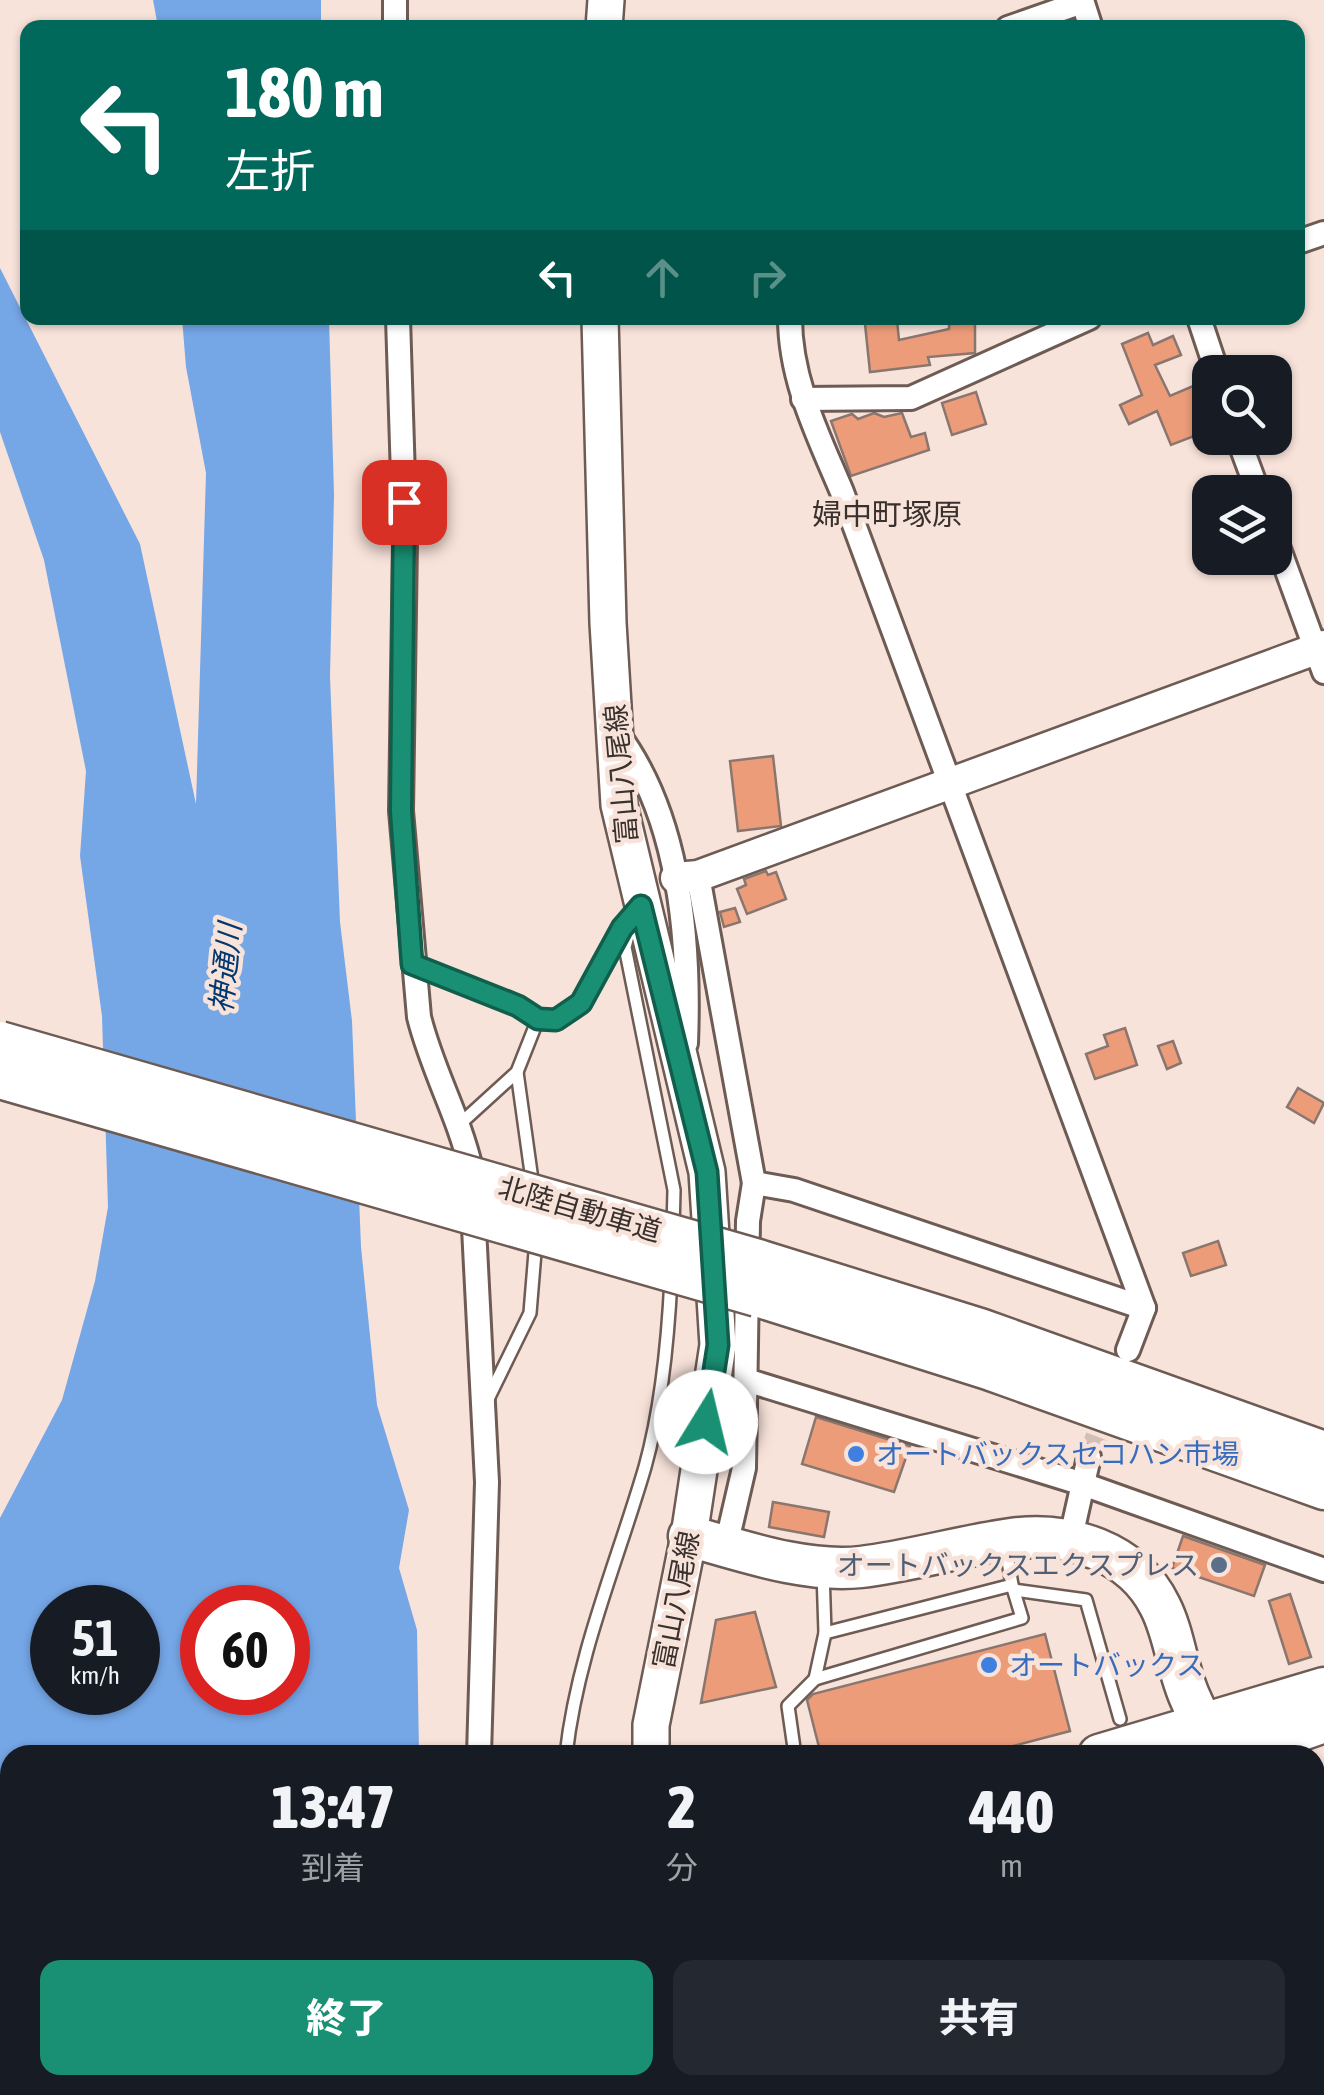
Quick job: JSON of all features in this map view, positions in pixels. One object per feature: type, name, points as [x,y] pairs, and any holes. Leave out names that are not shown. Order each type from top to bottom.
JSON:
[{"type":"highway","name":"北陸自動車道","points":[[0,1042],[758,1278],[988,1369],[1324,1489]]},
{"type":"highway","name":"北陸自動車道","points":[[0,1078],[758,1278],[980,1329],[1324,1452]]},
{"type":"highway","points":[[707,1541],[823,1567],[859,1567],[1013,1538],[1071,1538],[1114,1557],[1148,1586],[1162,1608],[1202,1737]]},
{"type":"highway","points":[[1202,1737],[1324,1688]]},
{"type":"highway","points":[[1156,1745],[1324,1722]]},
{"type":"main road","name":"富山八尾線","points":[[600,325],[608,623],[619,805],[637,912],[707,1172],[718,1345],[707,1541],[651,1725],[650,1745]]},
{"type":"street","points":[[1030,20],[1082,1]]},
{"type":"street","points":[[398,325],[405,541],[401,811],[412,964],[426,1045],[461,1123],[471,1169],[487,1482],[480,1745]]},
{"type":"street","points":[[790,325],[790,352],[804,399],[1144,1308],[1128,1350]]},
{"type":"street","points":[[804,399],[911,398],[1073,325]]},
{"type":"street","points":[[1201,325],[1211,355]]},
{"type":"street","points":[[687,877],[949,782],[1321,655],[1290,575]]},
{"type":"street","points":[[616,732],[643,768],[687,877],[754,1183],[748,1221],[744,1468],[707,1541]]},
{"type":"street","points":[[684,1081],[687,877]]},
{"type":"street","points":[[754,1183],[794,1190],[1144,1308]]},
{"type":"street","points":[[746,1380],[1080,1484],[1324,1570]]},
{"type":"street","points":[[1071,1538],[1089,1457]]},
{"type":"lane","points":[[412,964],[518,1006],[538,1019],[556,1020],[581,1003],[622,928],[637,912]]},
{"type":"lane","points":[[567,1745],[570,1717],[602,1599],[646,1464],[668,1349],[674,1190],[625,948],[637,912]]},
{"type":"lane","points":[[461,1123],[517,1072],[538,1019]]},
{"type":"lane","points":[[483,1407],[503,1376],[530,1313],[538,1219],[517,1072]]},
{"type":"lane","points":[[794,1745],[788,1706],[814,1679],[1022,1618],[1006,1548]]},
{"type":"lane","points":[[814,1679],[824,1633],[823,1567]]},
{"type":"lane","points":[[824,1633],[1013,1587],[1086,1600],[1120,1719]]},
{"type":"water","points":[[153,0],[321,0],[321,20],[157,20]]},
{"type":"water","name":"神通川","points":[[0,268],[20,307],[20,325],[29,325],[140,544],[196,804],[206,473],[186,367],[183,325],[329,325],[334,495],[330,677],[340,922],[352,1021],[361,1247],[377,1405],[409,1510],[399,1568],[417,1630],[419,1745],[0,1745],[0,1518],[62,1400],[95,1281],[108,1207],[102,1016],[80,856],[86,771],[44,560],[0,432]]},
{"type":"building","points":[[865,325],[898,325],[899,340],[949,329],[949,325],[975,325],[975,353],[928,357],[930,365],[870,372]]},
{"type":"building","points":[[1148,333],[1153,345],[1173,336],[1181,355],[1155,365],[1170,396],[1192,387],[1192,437],[1171,445],[1157,411],[1129,424],[1120,405],[1142,395],[1122,344]]},
{"type":"building","points":[[976,392],[986,424],[952,435],[942,403]]},
{"type":"building","points":[[874,413],[884,417],[902,413],[911,437],[925,433],[929,450],[851,476],[831,421],[852,414],[858,419]]},
{"type":"building","points":[[773,756],[781,826],[738,831],[730,761]]},
{"type":"building","points":[[766,871],[768,875],[776,872],[786,899],[747,914],[737,889],[746,885],[744,879]]},
{"type":"building","points":[[735,908],[740,922],[724,927],[720,912]]},
{"type":"building","points":[[1125,1028],[1137,1065],[1095,1079],[1086,1054],[1108,1046],[1104,1035]]},
{"type":"building","points":[[1173,1041],[1181,1063],[1167,1069],[1158,1046]]},
{"type":"building","points":[[1298,1088],[1324,1103],[1314,1123],[1287,1107]]},
{"type":"building","points":[[1218,1241],[1226,1265],[1191,1276],[1183,1253]]},
{"type":"building","name":"オートバックスセコハン市場","points":[[816,1417],[910,1446],[894,1492],[802,1464]]},
{"type":"building","points":[[773,1502],[829,1512],[824,1537],[769,1527]]},
{"type":"building","name":"オートバックスエクスプレス","points":[[1183,1536],[1265,1565],[1254,1596],[1172,1568]]},
{"type":"building","points":[[1290,1594],[1311,1657],[1289,1664],[1269,1601]]},
{"type":"building","points":[[755,1612],[776,1687],[701,1703],[716,1620]]},
{"type":"building","name":"オートバックス","points":[[1045,1634],[1070,1731],[1017,1745],[818,1745],[807,1700],[813,1694]]},
{"type":"tunnel","points":[[1089,1457],[1110,1400]]},
{"type":"place","name":"オートバックスセコハン市場","points":[[856,1454]]},
{"type":"place","name":"オートバックスエクスプレス","points":[[1219,1565]]},
{"type":"place","name":"オートバックス","points":[[989,1665]]},
{"type":"district","name":"婦中町塚原","points":[[887,514]]},
{"type":"route","points":[[404,502],[401,811],[412,964],[518,1006],[538,1019],[556,1020],[581,1003],[622,928],[641,906],[707,1172],[718,1345],[706,1422]]}]
